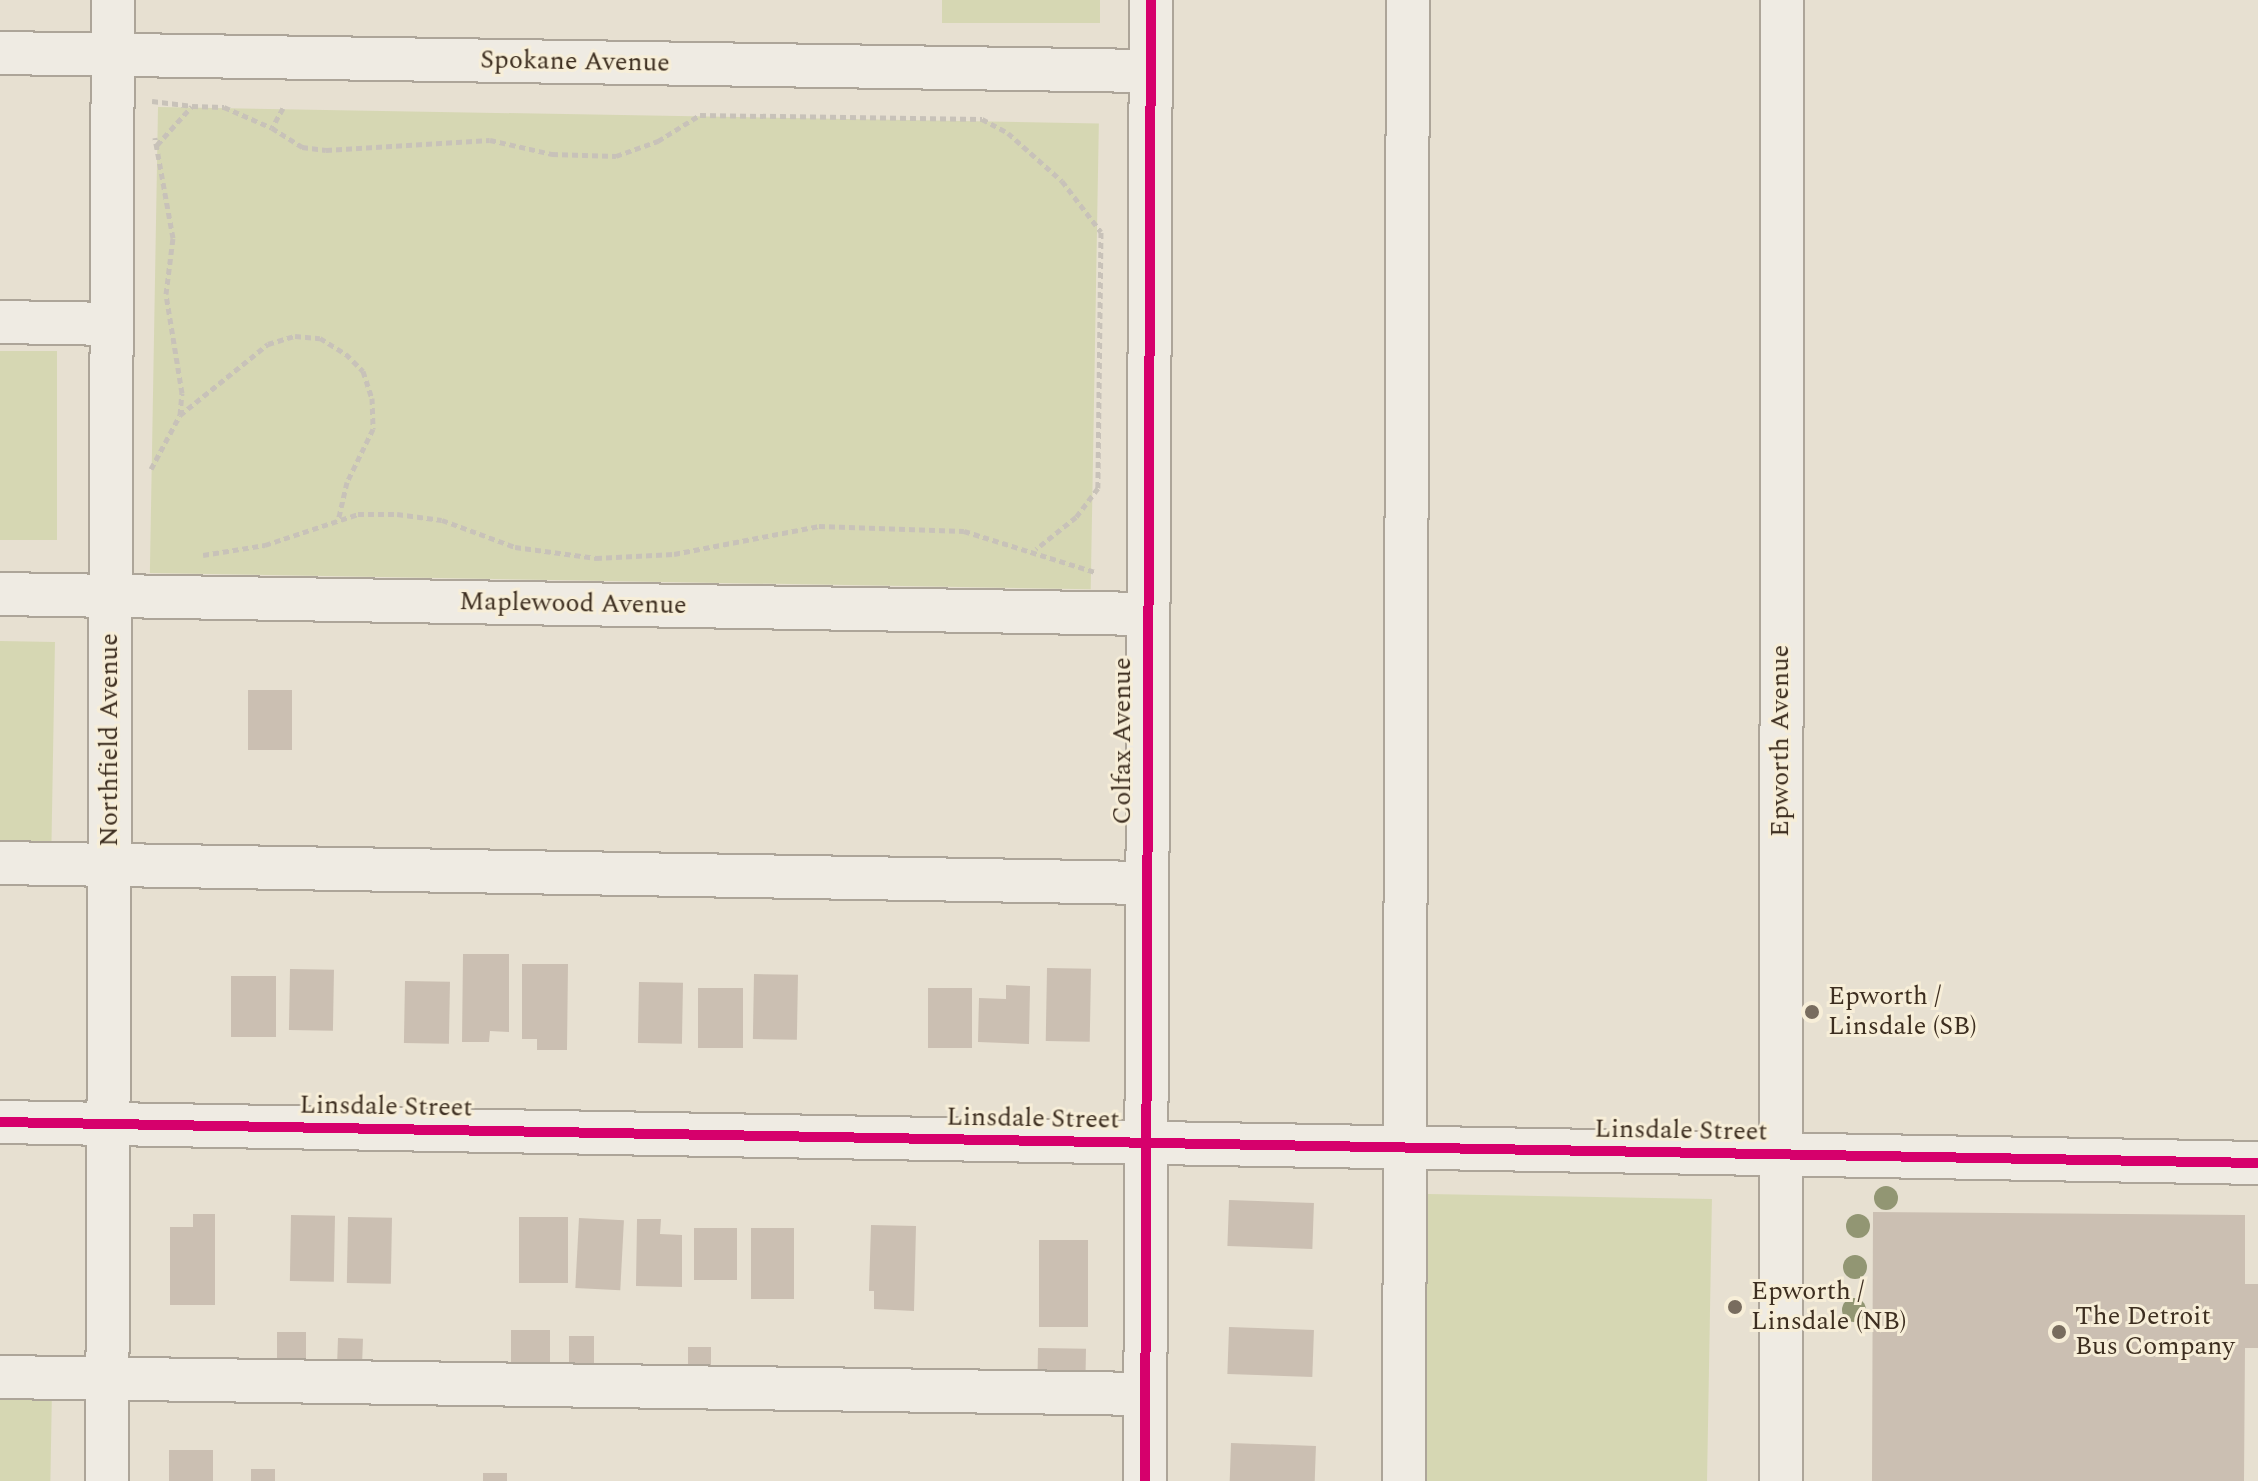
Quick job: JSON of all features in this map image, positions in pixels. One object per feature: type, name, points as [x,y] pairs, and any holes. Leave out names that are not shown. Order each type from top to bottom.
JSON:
[{"type":"street","name":"Northfield Avenue","points":[[107,1481],[113,0]]},
{"type":"street","name":"Colfax Avenue","points":[[1145,1481],[1145,614],[1151,0]]},
{"type":"street","points":[[1404,1481],[1408,1148],[1408,0]]},
{"type":"street","name":"Epworth Avenue","points":[[1781,1481],[1782,0]]},
{"type":"street","name":"Spokane Avenue","points":[[0,53],[1151,71]]},
{"type":"street","points":[[0,322],[111,324]]},
{"type":"street","name":"Maplewood Avenue","points":[[0,594],[1145,614]]},
{"type":"street","points":[[0,863],[1146,883]]},
{"type":"street","name":"Linsdale Street","points":[[0,1122],[2258,1163]]},
{"type":"street","points":[[0,1377],[1145,1394]]},
{"type":"path","points":[[151,109],[152,91]]},
{"type":"path","points":[[152,101],[224,107],[272,128],[302,147],[326,150],[490,140],[587,158],[616,156],[658,141],[700,115],[982,119],[1008,133],[1062,181],[1101,232],[1098,488],[1076,517],[1035,550]]},
{"type":"path","points":[[157,145],[192,106]]},
{"type":"path","points":[[272,128],[283,108]]},
{"type":"path","points":[[154,132],[173,238],[166,294],[180,372],[180,415]]},
{"type":"path","points":[[147,477],[180,415],[268,344],[295,336],[320,338],[346,354],[363,371],[372,398],[373,429],[347,482],[338,521]]},
{"type":"path","points":[[187,558],[265,545],[358,514],[442,520],[515,547],[596,558],[674,554],[819,526],[964,531],[1035,550],[1099,573]]},
{"type":"green space","points":[[942,0],[1100,0],[1100,23],[942,23]]},
{"type":"green space","points":[[158,107],[1099,123],[1091,589],[150,573]]},
{"type":"green space","points":[[0,351],[57,351],[57,540],[0,540]]},
{"type":"green space","points":[[0,641],[55,642],[51,844],[0,843]]},
{"type":"green space","points":[[1428,1194],[1712,1199],[1707,1481],[1423,1481]]},
{"type":"green space","points":[[0,1388],[52,1389],[50,1481],[0,1481]]},
{"type":"building","points":[[248,690],[292,690],[292,750],[248,750]]},
{"type":"building","points":[[463,954],[509,954],[509,1032],[490,1031],[489,1042],[462,1042]]},
{"type":"building","points":[[522,964],[568,964],[567,1050],[537,1050],[537,1039],[522,1039]]},
{"type":"building","points":[[1047,968],[1091,969],[1090,1042],[1046,1041]]},
{"type":"building","points":[[290,969],[334,970],[333,1031],[289,1030]]},
{"type":"building","points":[[754,974],[798,975],[797,1040],[753,1039]]},
{"type":"building","points":[[231,976],[276,976],[276,1037],[231,1037]]},
{"type":"building","points":[[405,981],[450,982],[449,1044],[404,1043]]},
{"type":"building","points":[[639,982],[683,983],[682,1044],[638,1043]]},
{"type":"building","points":[[1006,985],[1030,986],[1029,1044],[978,1042],[979,998],[1006,999]]},
{"type":"building","points":[[698,988],[743,988],[743,1048],[698,1048]]},
{"type":"building","points":[[928,988],[972,988],[972,1048],[928,1048]]},
{"type":"building","points":[[1229,1200],[1314,1203],[1312,1249],[1227,1246]]},
{"type":"building","name":"The Detroit Bus Company","points":[[1873,1212],[2245,1215],[2245,1284],[2258,1284],[2258,1348],[2245,1348],[2244,1481],[1872,1481]]},
{"type":"building","points":[[193,1214],[215,1214],[215,1305],[170,1305],[170,1227],[193,1227]]},
{"type":"building","points":[[291,1215],[335,1216],[334,1282],[290,1281]]},
{"type":"building","points":[[348,1217],[392,1218],[391,1284],[347,1283]]},
{"type":"building","points":[[519,1217],[568,1217],[568,1283],[519,1283]]},
{"type":"building","points":[[579,1218],[624,1220],[620,1290],[575,1288]]},
{"type":"building","points":[[637,1219],[661,1219],[660,1234],[682,1235],[682,1287],[636,1286]]},
{"type":"building","points":[[871,1225],[916,1226],[914,1311],[874,1309],[874,1291],[869,1291]]},
{"type":"building","points":[[694,1228],[737,1228],[737,1280],[694,1280]]},
{"type":"building","points":[[751,1228],[794,1228],[794,1299],[751,1299]]},
{"type":"building","points":[[1039,1240],[1088,1240],[1088,1327],[1039,1327]]},
{"type":"building","points":[[1229,1327],[1314,1330],[1312,1377],[1227,1374]]},
{"type":"building","points":[[511,1330],[550,1330],[550,1372],[511,1372]]},
{"type":"building","points":[[277,1332],[306,1332],[306,1366],[277,1366]]},
{"type":"building","points":[[569,1336],[594,1336],[594,1371],[569,1371]]},
{"type":"building","points":[[338,1338],[363,1339],[362,1374],[337,1373]]},
{"type":"building","points":[[688,1347],[711,1347],[711,1374],[688,1374]]},
{"type":"building","points":[[1038,1348],[1086,1349],[1085,1382],[1037,1381]]},
{"type":"building","points":[[1231,1443],[1316,1446],[1315,1481],[1230,1481]]},
{"type":"building","points":[[169,1450],[213,1450],[213,1481],[169,1481]]},
{"type":"building","points":[[251,1469],[275,1469],[275,1481],[251,1481]]},
{"type":"building","points":[[483,1473],[507,1473],[507,1481],[483,1481]]},
{"type":"cycle path","points":[[1145,1481],[1151,0]]},
{"type":"cycle path","points":[[0,1122],[2258,1163]]},
{"type":"place","name":"Epworth / Linsdale (SB)","points":[[1812,1012]]},
{"type":"place","name":"Epworth / Linsdale (NB)","points":[[1735,1307]]},
{"type":"place","name":"The Detroit Bus Company","points":[[2059,1332]]}]
